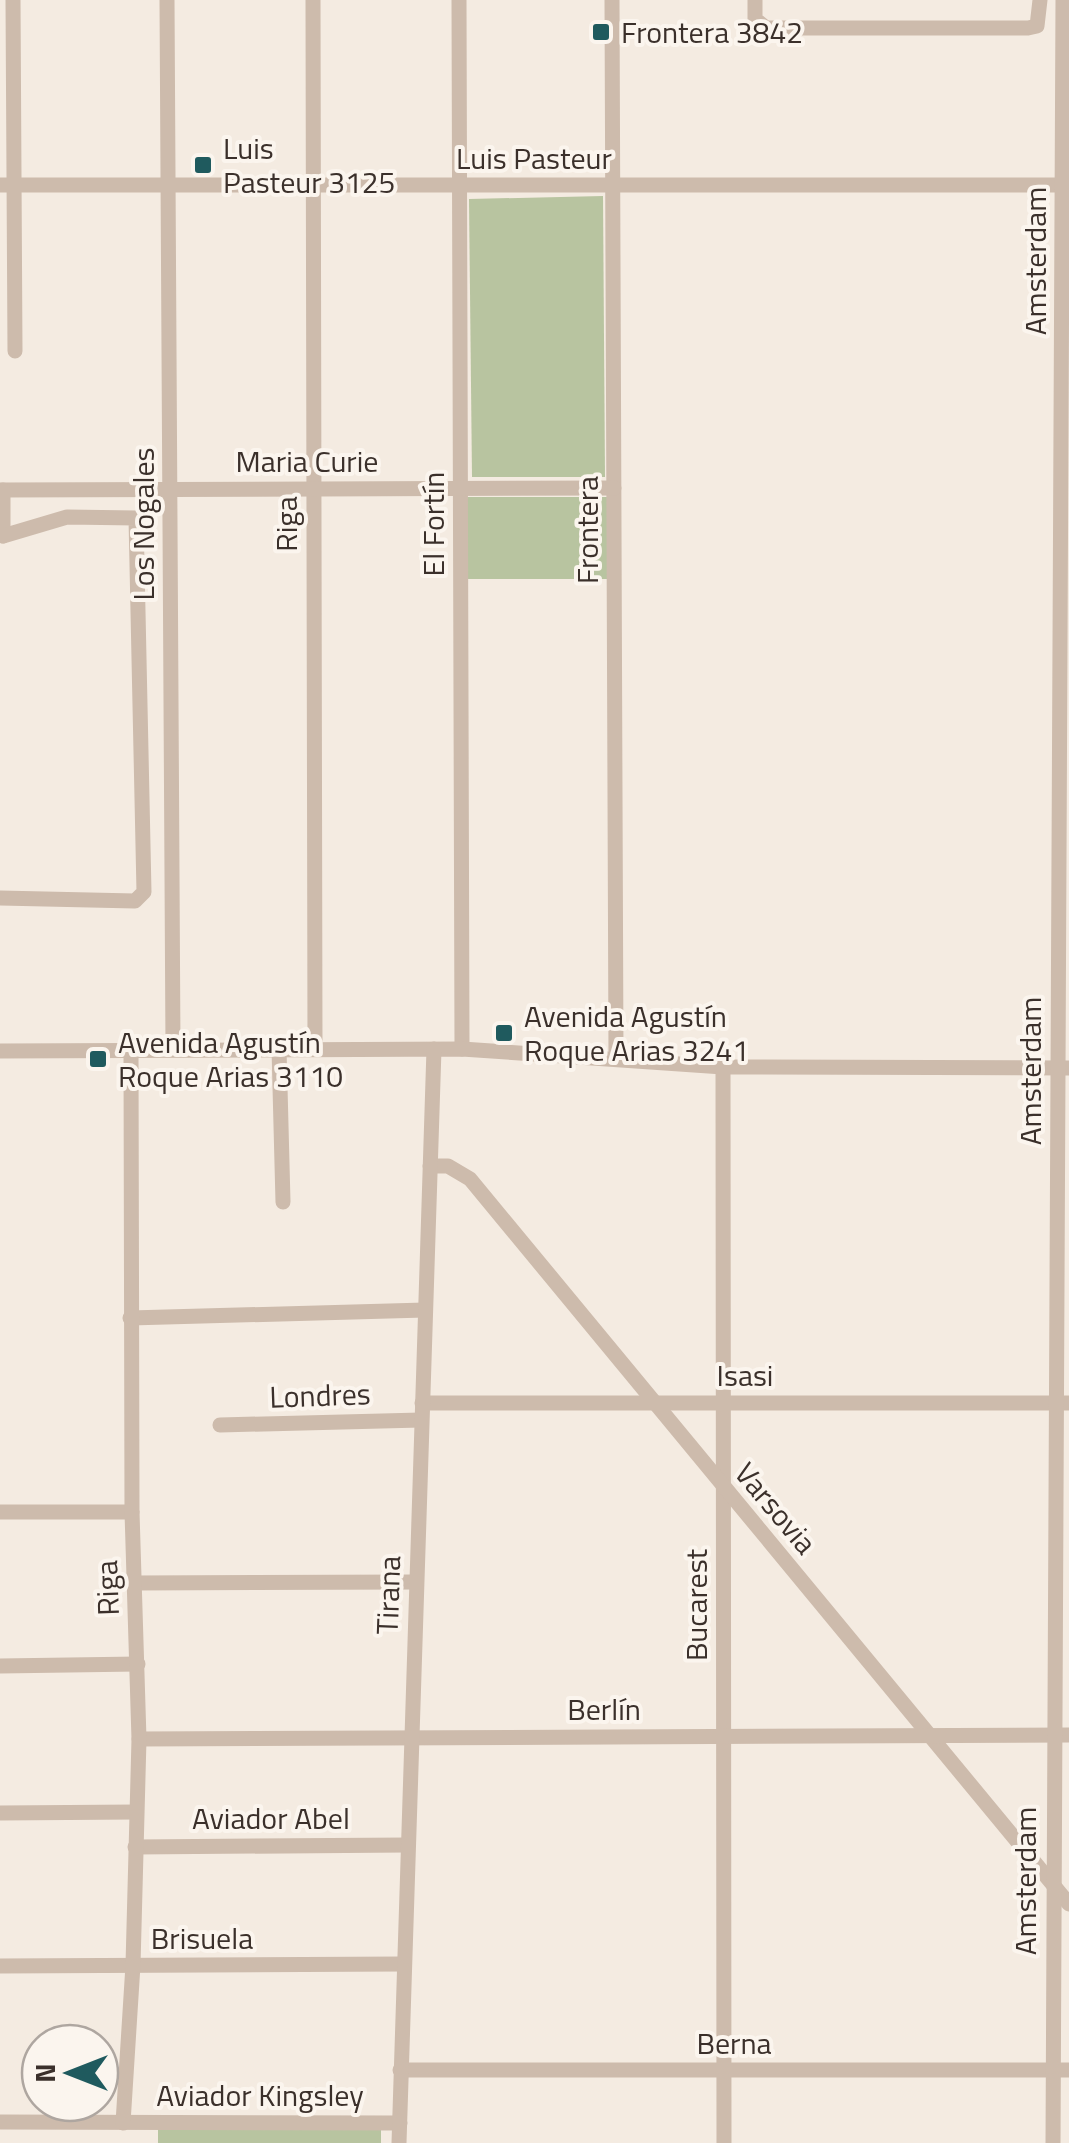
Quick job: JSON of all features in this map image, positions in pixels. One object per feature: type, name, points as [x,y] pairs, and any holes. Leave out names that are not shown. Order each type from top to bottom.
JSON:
[{"type":"street","points":[[13,0],[7,185],[14,351]]},
{"type":"street","name":"Los Nogales","points":[[166,0],[173,1048]]},
{"type":"street","name":"Riga","points":[[313,0],[315,1048]]},
{"type":"street","name":"El Fortín","points":[[459,0],[462,1048]]},
{"type":"street","name":"Frontera","points":[[612,0],[616,1059]]},
{"type":"street","points":[[755,0],[755,19],[766,28],[1028,28],[1037,26],[1040,19],[1040,0]]},
{"type":"street","name":"Amsterdam","points":[[1053,2143],[1061,2070],[1052,1884],[1061,1735],[1066,185],[1063,0]]},
{"type":"street","name":"Luis Pasteur","points":[[7,185],[1066,185]]},
{"type":"street","name":"Maria Curie","points":[[2,490],[614,488]]},
{"type":"street","points":[[0,898],[135,901],[144,892],[136,518],[67,517],[2,535],[2,490]]},
{"type":"street","name":"Tirana","points":[[399,2143],[434,1048]]},
{"type":"street","points":[[0,1051],[462,1048],[723,1067],[1063,1068]]},
{"type":"street","points":[[279,1049],[283,1202]]},
{"type":"street","name":"Riga","points":[[123,2122],[133,1966],[139,1739],[130,1318],[132,1050]]},
{"type":"street","name":"Bucarest","points":[[723,1067],[724,2143]]},
{"type":"street","name":"Varsovia","points":[[430,1166],[448,1166],[470,1179],[1069,1904]]},
{"type":"street","points":[[130,1318],[425,1310]]},
{"type":"street","name":"Isasi","points":[[422,1411],[654,1403],[1062,1403]]},
{"type":"street","name":"Londres","points":[[220,1425],[422,1411]]},
{"type":"street","points":[[0,1512],[132,1512]]},
{"type":"street","points":[[134,1582],[416,1582]]},
{"type":"street","points":[[0,1666],[138,1664]]},
{"type":"street","name":"Berlín","points":[[139,1739],[1061,1735]]},
{"type":"street","points":[[0,1813],[136,1812]]},
{"type":"street","name":"Aviador Abel","points":[[135,1847],[407,1845]]},
{"type":"street","name":"Brisuela","points":[[0,1966],[404,1964]]},
{"type":"street","name":"Berna","points":[[400,2070],[1061,2070]]},
{"type":"street","name":"Aviador Kingsley","points":[[0,2122],[400,2123]]},
{"type":"street","points":[[144,2122],[144,2143]]},
{"type":"green space","points":[[603,196],[605,477],[472,477],[469,199]]},
{"type":"green space","points":[[467,497],[609,497],[608,579],[467,579]]},
{"type":"green space","points":[[158,2127],[381,2127],[381,2143],[158,2143]]},
{"type":"place","name":"Frontera 3842","points":[[601,32]]},
{"type":"place","name":"Luis Pasteur 3125","points":[[203,165]]},
{"type":"place","name":"Avenida Agustín Roque Arias 3241","points":[[504,1033]]},
{"type":"place","name":"Avenida Agustín Roque Arias 3110","points":[[98,1059]]}]
